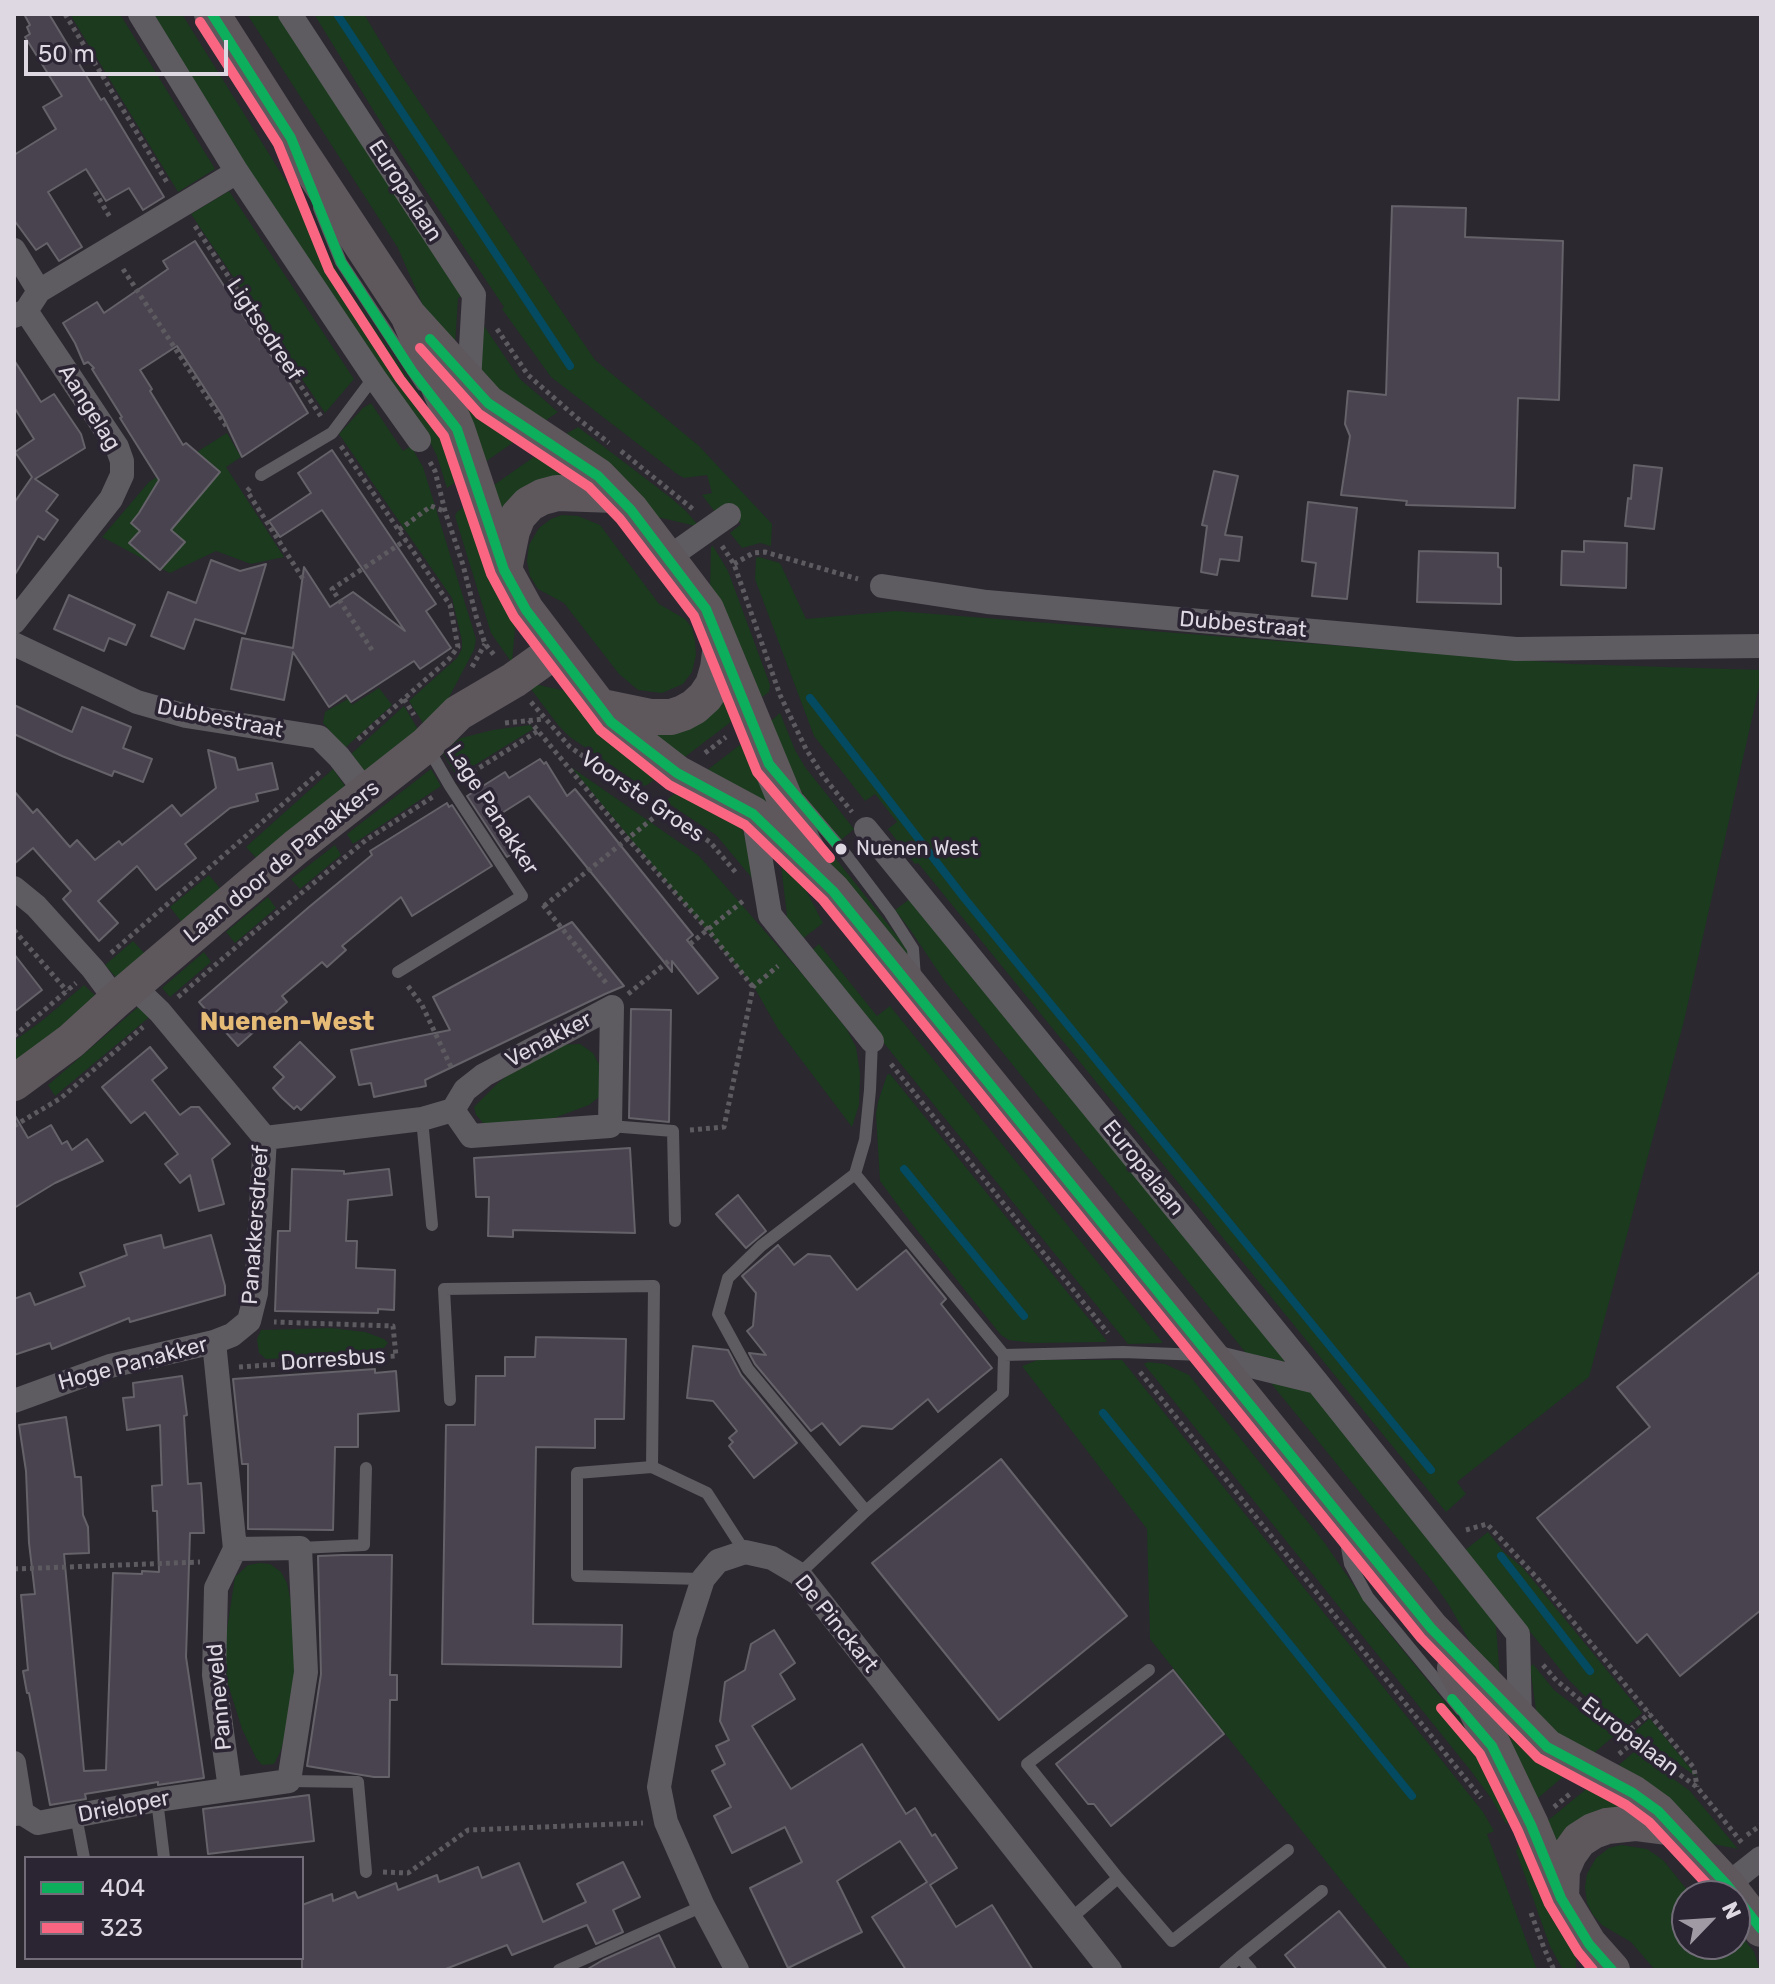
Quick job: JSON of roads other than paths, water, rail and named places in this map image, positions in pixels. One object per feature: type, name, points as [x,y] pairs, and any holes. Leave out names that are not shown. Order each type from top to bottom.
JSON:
[{"type":"main road","points":[[212,14],[408,315],[488,403],[598,476],[631,510],[706,609],[721,645],[713,685],[694,707],[671,717],[651,717],[598,706],[526,610],[504,570],[457,429],[408,315]]},
{"type":"main road","points":[[504,570],[512,531],[518,516],[529,504],[557,493],[616,495]]},
{"type":"main road","name":"Europalaan","points":[[721,645],[803,843],[833,891],[915,993],[1431,1628],[1547,1747],[1633,1793],[1658,1811],[1722,1880]]},
{"type":"main road","name":"Laan door de Panakkers","points":[[14,1083],[71,1041],[296,847],[426,745],[458,713],[514,680],[556,650]]},
{"type":"main road","name":"Europalaan","points":[[598,706],[611,722],[677,773],[753,814],[833,891]]},
{"type":"main road","name":"Europalaan","points":[[1431,1628],[1463,1682],[1531,1825],[1561,1898],[1589,1944],[1611,1970]]},
{"type":"main road","points":[[1561,1898],[1562,1870],[1569,1854],[1579,1840],[1593,1831],[1635,1823],[1674,1828]]},
{"type":"street","points":[[140,14],[237,172],[419,440]]},
{"type":"street","name":"Europalaan","points":[[290,14],[474,295],[469,382]]},
{"type":"street","points":[[26,306],[109,248],[237,172]]},
{"type":"street","name":"Aangelag","points":[[14,250],[26,306],[117,447],[122,461],[122,475],[111,499],[14,622]]},
{"type":"street","points":[[668,558],[729,515]]},
{"type":"street","name":"Dubbestraat","points":[[882,586],[987,602],[1516,649],[1761,646]]},
{"type":"street","name":"Dubbestraat","points":[[14,644],[137,702],[186,716],[319,737],[366,792]]},
{"type":"street","points":[[753,814],[770,915],[872,1041]]},
{"type":"street","name":"Europalaan","points":[[866,829],[1317,1382],[1518,1634],[1520,1719]]},
{"type":"street","name":"Panakkersdreef","points":[[14,888],[36,906],[93,969],[124,993],[160,1012],[265,1138],[256,1293],[249,1321]]},
{"type":"street","name":"Venakker","points":[[265,1138],[422,1119],[459,1100],[484,1075],[616,1004],[610,1126]]},
{"type":"street","points":[[459,1100],[471,1136],[610,1126]]},
{"type":"street","name":"Hoge Panakker","points":[[14,1401],[110,1366],[214,1342],[232,1335],[249,1321]]},
{"type":"street","points":[[214,1342],[235,1549],[300,1548],[306,1672],[289,1781],[230,1789]]},
{"type":"street","points":[[1210,1356],[1317,1382]]},
{"type":"street","name":"Panneveld","points":[[230,1789],[214,1675],[216,1588],[235,1549]]},
{"type":"street","points":[[737,1970],[703,1906],[666,1822],[659,1787],[685,1635],[703,1579],[718,1561],[745,1552]]},
{"type":"street","name":"De Pinckart","points":[[745,1552],[772,1558],[799,1574],[1110,1970]]},
{"type":"street","name":"Drieloper","points":[[14,1763],[18,1814],[38,1823],[230,1789]]},
{"type":"street","points":[[1733,1880],[1761,1858]]},
{"type":"lane","points":[[291,138],[341,262],[412,371],[457,429]]},
{"type":"lane","points":[[261,475],[332,433],[374,377]]},
{"type":"lane","name":"Lage Panakker","points":[[398,972],[522,896],[426,745]]},
{"type":"lane","name":"Europalaan","points":[[769,764],[844,852],[913,949],[915,993]]},
{"type":"lane","points":[[866,1511],[748,1369],[718,1314],[728,1278],[761,1246],[855,1174],[865,1140],[872,1041]]},
{"type":"lane","points":[[422,1119],[432,1225]]},
{"type":"lane","points":[[610,1126],[673,1131],[675,1221]]},
{"type":"lane","points":[[799,1574],[866,1511],[1003,1393],[1004,1355],[855,1174]]},
{"type":"lane","points":[[450,1400],[444,1289],[654,1286],[652,1467]]},
{"type":"lane","points":[[1004,1355],[1123,1352],[1210,1356]]},
{"type":"lane","points":[[703,1579],[577,1576],[577,1473],[652,1467],[707,1493],[745,1552]]},
{"type":"lane","points":[[300,1548],[364,1545],[366,1468]]},
{"type":"lane","name":"Europalaan","points":[[1342,1519],[1350,1564],[1368,1597],[1492,1746]]},
{"type":"lane","points":[[1149,1670],[1027,1764],[1172,1941],[1288,1850]]},
{"type":"lane","points":[[289,1781],[358,1782],[366,1872]]},
{"type":"lane","points":[[157,1800],[164,1856]]},
{"type":"lane","points":[[76,1816],[84,1856]]},
{"type":"lane","points":[[1069,1920],[1118,1878]]},
{"type":"lane","points":[[1225,1970],[1322,1891]]},
{"type":"lane","points":[[559,1970],[703,1906]]},
{"type":"lane","points":[[1240,1957],[1251,1970]]},
{"type":"waterway","points":[[337,14],[570,366]]},
{"type":"waterway","points":[[810,698],[965,899],[1431,1470]]},
{"type":"waterway","points":[[904,1169],[1024,1316]]},
{"type":"waterway","points":[[1103,1413],[1412,1796]]},
{"type":"waterway","points":[[1501,1556],[1590,1671]]},
{"type":"place","name":"Nuenen West","points":[[841,849]]},
{"type":"district","name":"Nuenen-West","points":[[287,1022]]}]
